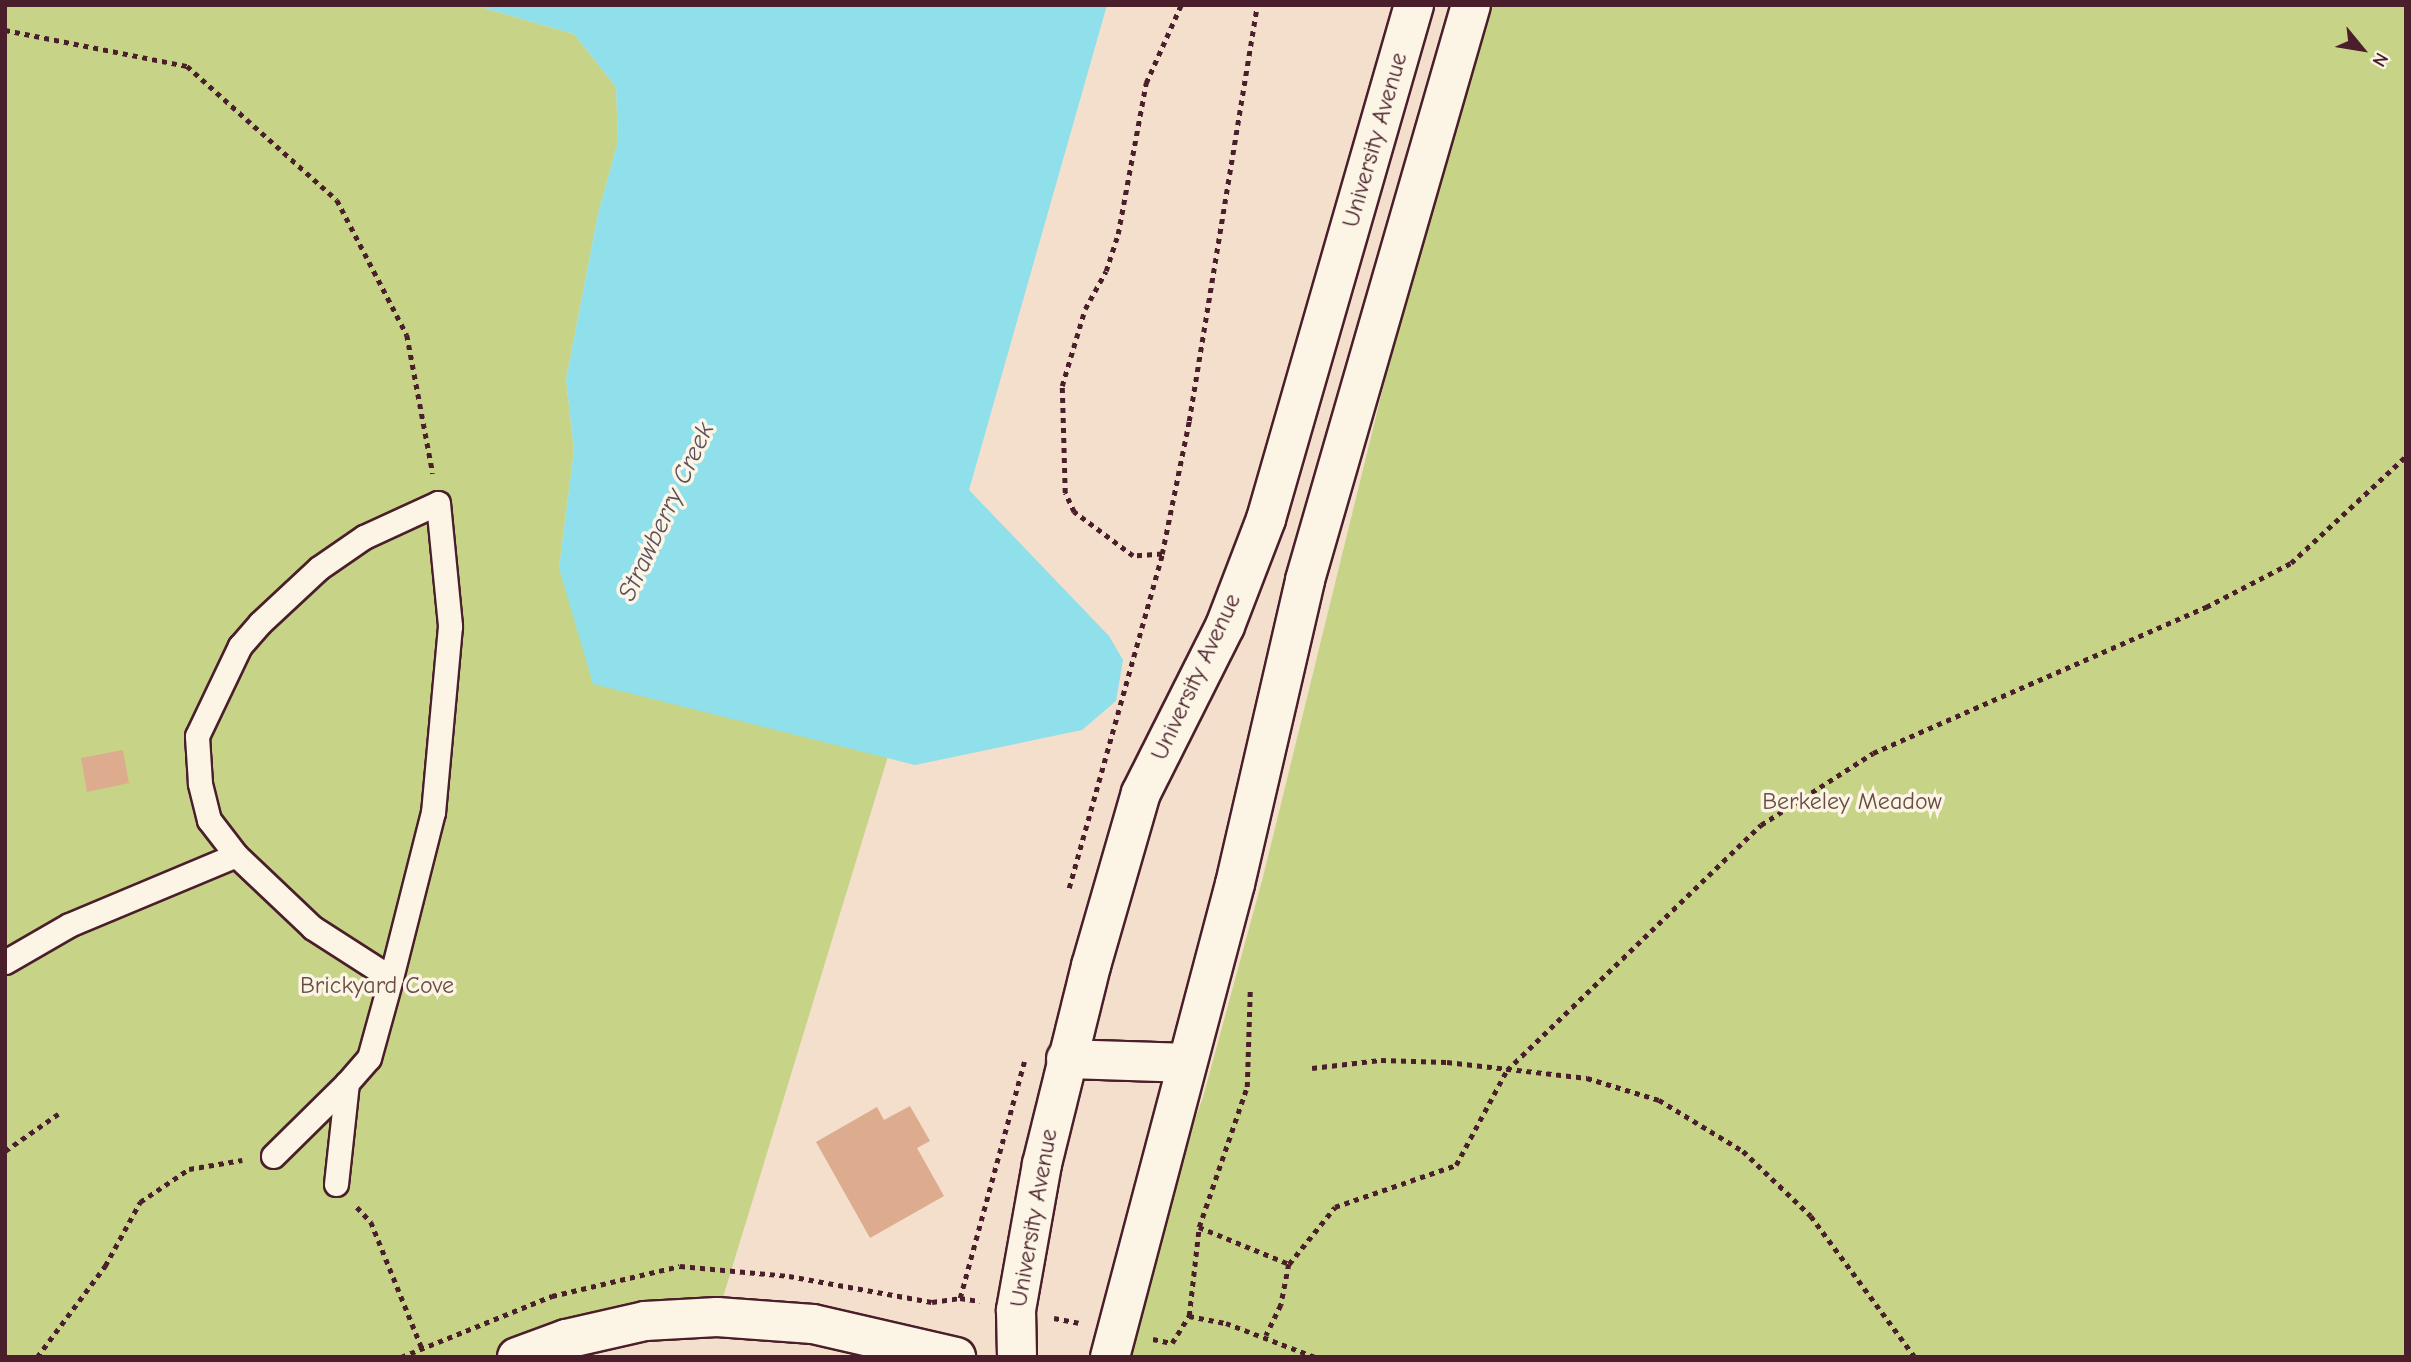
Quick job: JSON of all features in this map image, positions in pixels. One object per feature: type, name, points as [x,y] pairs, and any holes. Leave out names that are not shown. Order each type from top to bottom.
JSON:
[{"type":"street","name":"University Avenue","points":[[1017,1357],[1016,1310],[1022,1264],[1066,1059],[1141,793],[1224,626],[1266,519],[1414,5]]},
{"type":"street","points":[[1110,1357],[1235,884],[1305,580],[1471,5]]},
{"type":"street","points":[[1066,1059],[1186,1063]]},
{"type":"street","points":[[517,1357],[566,1339],[645,1321],[717,1317],[814,1324],[956,1357]]},
{"type":"lane","points":[[273,1156],[369,1058],[391,978],[433,812],[450,626],[438,503],[364,537],[319,568],[240,646],[197,736],[200,783],[209,821],[236,855],[313,928],[391,978]]},
{"type":"lane","points":[[5,962],[69,925],[236,855]]},
{"type":"lane","points":[[336,1185],[347,1083]]},
{"type":"path","points":[[1162,554],[1133,556],[1074,513],[1066,493],[1062,386],[1085,309],[1107,271],[1118,234],[1146,83],[1181,5]]},
{"type":"path","points":[[1094,796],[1162,554],[1189,421],[1257,5]]},
{"type":"path","points":[[5,30],[187,66],[337,200],[407,335],[438,503]]},
{"type":"path","points":[[1265,1336],[1281,1305],[1289,1264],[1335,1207],[1457,1165],[1507,1070],[1761,825],[1873,753],[2206,607],[2291,563],[2406,456]]},
{"type":"path","points":[[1189,1316],[1199,1227],[1247,1087],[1250,986]]},
{"type":"path","points":[[1312,1068],[1381,1060],[1507,1070],[1587,1078],[1658,1100],[1743,1151],[1811,1216],[1914,1357]]},
{"type":"path","points":[[5,1151],[58,1114]]},
{"type":"path","points":[[37,1357],[105,1266],[140,1202],[188,1169],[273,1156]]},
{"type":"path","points":[[336,1185],[372,1222],[422,1348]]},
{"type":"path","points":[[1199,1227],[1289,1264]]},
{"type":"green space","name":"Brickyard Cove","points":[[5,5],[473,5],[574,34],[616,87],[618,141],[598,214],[566,380],[574,450],[559,568],[889,753],[717,1317],[517,1357],[5,1357]]},
{"type":"green space","name":"Berkeley Meadow","points":[[1477,5],[2406,5],[2406,1357],[1110,1357],[1203,1097],[1263,877]]},
{"type":"water","name":"Strawberry Creek","points":[[473,5],[1107,5],[969,490],[1109,636],[1123,660],[1116,701],[1082,730],[915,765],[593,684],[559,568],[574,450],[566,380],[598,214],[618,141],[616,87],[574,34]]},
{"type":"building","points":[[123,750],[129,783],[87,792],[81,758]]},
{"type":"building","points":[[910,1106],[930,1141],[917,1148],[944,1196],[870,1238],[816,1142],[877,1107],[884,1120]]}]
